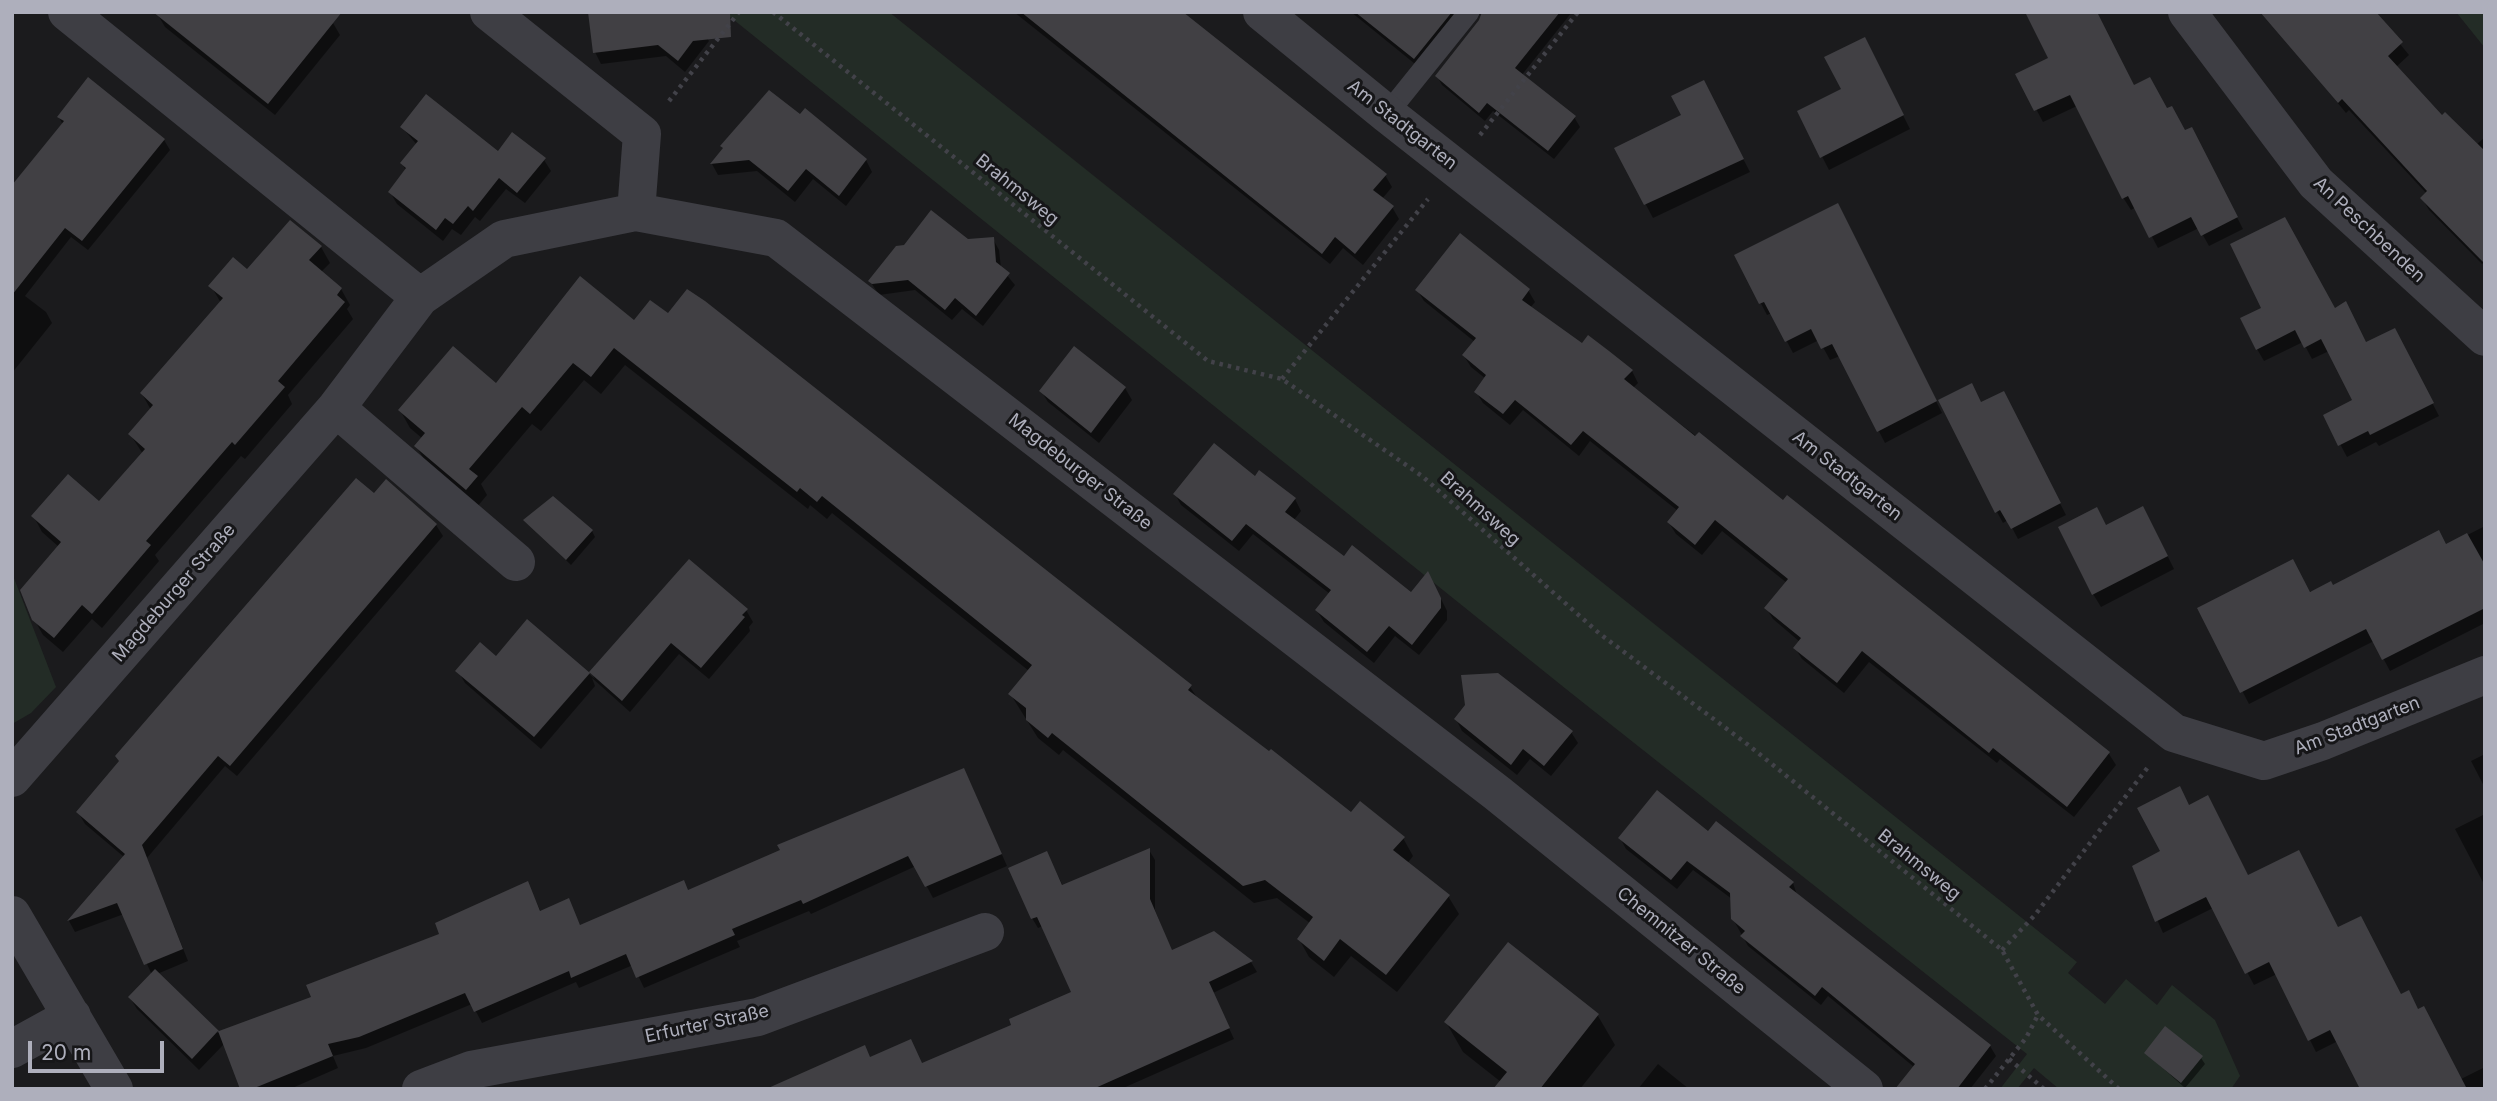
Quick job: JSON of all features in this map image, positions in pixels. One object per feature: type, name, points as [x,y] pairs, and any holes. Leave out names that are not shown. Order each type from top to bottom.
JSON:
[{"type":"street","points":[[66,12],[419,297]]},
{"type":"street","points":[[489,12],[642,134],[636,212]]},
{"type":"street","name":"Am Stadtgarten","points":[[1262,12],[1387,114],[2174,733],[2264,761],[2323,741],[2485,675]]},
{"type":"street","name":"An Peschbenden","points":[[2187,12],[2316,183],[2485,337]]},
{"type":"street","name":"Magdeburger Straße","points":[[12,778],[336,408],[419,297],[505,239],[636,212],[776,238],[1497,793]]},
{"type":"street","points":[[336,408],[516,562]]},
{"type":"street","name":"Chemnitzer Straße","points":[[1497,793],[1864,1089]]},
{"type":"street","points":[[12,915],[114,1089]]},
{"type":"street","name":"Erfurter Straße","points":[[421,1089],[471,1070],[758,1017],[985,932]]},
{"type":"street","points":[[12,1049],[72,1016]]},
{"type":"lane","points":[[1387,114],[1469,12]]},
{"type":"path","points":[[642,134],[739,12]]},
{"type":"path","name":"Brahmsweg","points":[[773,12],[1208,361],[1282,379],[1422,476],[1600,634],[1747,744],[2002,950],[2038,1015],[2119,1089]]},
{"type":"path","points":[[2002,950],[2035,915],[2174,733]]},
{"type":"path","points":[[1985,1089],[2026,1038],[2038,1015]]},
{"type":"path","points":[[2009,1059],[2044,1089]]},
{"type":"shaded area","points":[[724,12],[889,12],[2077,962],[2068,973],[2105,1004],[2126,979],[2157,1005],[2172,985],[2215,1020],[2240,1076],[2231,1089],[2059,1089],[2034,1068],[2017,1089],[2000,1089],[2027,1054],[1571,693]]},
{"type":"shaded area","points":[[2456,12],[2485,12],[2485,48]]},
{"type":"shaded area","points":[[12,573],[56,687],[31,713],[12,724]]},
{"type":"building","points":[[153,12],[342,12],[268,104]]},
{"type":"building","points":[[588,12],[730,12],[731,37],[693,41],[678,61],[658,45],[593,53]]},
{"type":"building","points":[[1021,12],[1183,12],[1387,174],[1373,190],[1394,206],[1355,254],[1335,237],[1322,254]]},
{"type":"building","points":[[1355,12],[1452,12],[1414,59]]},
{"type":"building","points":[[1482,12],[1560,12],[1515,68],[1576,116],[1548,151],[1487,103],[1479,113],[1435,76],[1479,20]]},
{"type":"building","points":[[2025,12],[2097,12],[2134,85],[2150,77],[2167,108],[2172,106],[2185,130],[2192,127],[2238,217],[2201,236],[2191,217],[2149,238],[2128,196],[2122,199],[2070,95],[2034,111],[2015,74],[2048,58]]},
{"type":"building","points":[[2260,12],[2376,12],[2403,42],[2388,56],[2442,115],[2445,112],[2485,151],[2485,264],[2420,198],[2427,191],[2342,99],[2338,103]]},
{"type":"building","points":[[1865,37],[1904,115],[1820,158],[1797,111],[1841,89],[1824,57]]},
{"type":"building","points":[[88,77],[165,139],[82,241],[65,228],[12,295],[12,185],[64,121],[57,117]]},
{"type":"building","points":[[1704,80],[1744,159],[1644,205],[1614,148],[1681,115],[1671,96]]},
{"type":"building","points":[[769,90],[800,114],[805,108],[867,159],[839,196],[806,169],[788,191],[749,160],[710,164],[723,148],[720,146]]},
{"type":"building","points":[[426,94],[498,151],[512,132],[546,158],[517,193],[499,178],[473,211],[468,206],[453,224],[445,218],[436,230],[388,192],[406,168],[400,163],[418,141],[400,127]]},
{"type":"building","points":[[1838,203],[1937,401],[1877,432],[1832,344],[1821,349],[1811,329],[1785,342],[1764,302],[1759,304],[1734,255]]},
{"type":"building","points":[[931,210],[968,239],[994,237],[996,262],[1010,273],[976,316],[955,298],[945,310],[908,280],[872,284],[868,281],[896,246],[904,245]]},
{"type":"building","points":[[2285,217],[2335,308],[2346,301],[2366,342],[2395,328],[2434,403],[2370,435],[2368,431],[2338,446],[2323,415],[2352,400],[2321,339],[2304,348],[2295,330],[2256,350],[2240,318],[2261,308],[2230,244]]},
{"type":"building","points":[[290,220],[322,246],[309,260],[342,288],[337,295],[345,302],[278,381],[285,387],[235,445],[232,442],[146,541],[151,545],[92,614],[82,605],[54,638],[32,620],[20,590],[61,542],[31,516],[68,474],[99,501],[145,449],[128,434],[153,405],[140,393],[223,298],[208,286],[233,257],[247,269]]},
{"type":"building","points":[[1460,233],[1530,289],[1522,300],[1582,343],[1588,335],[1609,351],[1633,370],[1624,379],[1695,436],[1699,432],[1783,500],[1787,495],[2110,752],[2067,807],[1993,748],[1989,753],[1862,651],[1837,683],[1793,648],[1801,638],[1764,608],[1788,579],[1715,520],[1695,545],[1667,522],[1679,507],[1583,431],[1571,445],[1515,400],[1503,414],[1474,392],[1486,375],[1462,355],[1476,338],[1415,290]]},
{"type":"building","points":[[580,276],[634,320],[650,300],[668,313],[687,289],[705,301],[1192,685],[1188,690],[1269,751],[1271,749],[1351,812],[1360,801],[1405,837],[1393,850],[1450,895],[1386,975],[1340,939],[1324,961],[1297,939],[1313,917],[1265,880],[1243,886],[1052,733],[1048,738],[1026,720],[1026,708],[1008,694],[1032,665],[822,496],[817,502],[800,488],[797,492],[614,348],[591,377],[573,363],[530,414],[522,407],[469,469],[478,476],[466,490],[414,446],[425,433],[398,410],[453,346],[496,383]]},
{"type":"building","points":[[1074,346],[1126,387],[1091,433],[1039,391]]},
{"type":"building","points":[[1972,383],[1981,402],[2004,391],[2061,503],[2011,529],[2000,510],[1995,513],[1938,400]]},
{"type":"building","points":[[1214,443],[1255,476],[1259,470],[1296,498],[1285,512],[1344,556],[1352,545],[1411,592],[1428,571],[1441,598],[1441,608],[1412,645],[1389,626],[1367,652],[1315,610],[1331,590],[1246,524],[1232,541],[1173,494]]},
{"type":"building","points":[[356,478],[374,493],[386,479],[437,524],[230,766],[218,756],[142,845],[183,949],[144,965],[117,903],[67,921],[125,854],[76,812],[119,761],[115,756]]},
{"type":"building","points":[[553,496],[593,530],[566,560],[523,520]]},
{"type":"building","points":[[2143,506],[2168,556],[2092,595],[2058,527],[2097,507],[2106,525]]},
{"type":"building","points":[[2439,530],[2446,544],[2467,533],[2485,565],[2485,608],[2382,660],[2366,629],[2240,693],[2197,608],[2293,559],[2310,592],[2331,581],[2333,585]]},
{"type":"building","points":[[689,559],[748,609],[742,615],[745,617],[701,668],[671,643],[622,701],[589,672]]},
{"type":"building","points":[[527,619],[590,673],[534,737],[455,671],[480,642],[496,656]]},
{"type":"building","points":[[1498,673],[1573,731],[1544,766],[1523,749],[1511,765],[1454,719],[1465,705],[1461,675]]},
{"type":"building","points":[[964,768],[1002,854],[925,887],[908,856],[803,904],[801,900],[732,929],[735,935],[636,978],[626,954],[571,978],[569,971],[474,1012],[465,993],[359,1037],[328,1044],[333,1056],[252,1089],[240,1089],[218,1031],[192,1059],[128,997],[155,969],[219,1031],[311,997],[306,985],[439,934],[435,923],[528,881],[540,911],[569,898],[580,925],[684,880],[688,890],[780,850],[777,845]]},
{"type":"building","points":[[2180,786],[2189,805],[2208,795],[2248,875],[2299,850],[2338,927],[2361,916],[2401,994],[2409,990],[2418,1009],[2424,1006],[2467,1089],[2360,1089],[2330,1030],[2308,1041],[2269,962],[2245,974],[2206,897],[2155,922],[2132,866],[2160,851],[2137,808]]},
{"type":"building","points":[[1657,790],[1708,831],[1716,821],[1794,882],[1789,887],[1991,1045],[1957,1089],[1895,1089],[1915,1064],[1822,987],[1815,996],[1740,936],[1745,931],[1731,919],[1730,893],[1687,861],[1671,880],[1618,838]]},
{"type":"building","points":[[1150,848],[1150,899],[1172,950],[1214,931],[1253,961],[1209,982],[1230,1028],[1093,1089],[766,1089],[865,1045],[870,1057],[911,1039],[922,1063],[1011,1025],[1009,1019],[1071,992],[1037,917],[1031,919],[1008,868],[1047,851],[1062,885]]},
{"type":"building","points":[[1508,942],[1599,1014],[1540,1089],[1493,1089],[1507,1072],[1444,1022]]},
{"type":"building","points":[[2165,1026],[2203,1056],[2181,1083],[2144,1053]]}]
